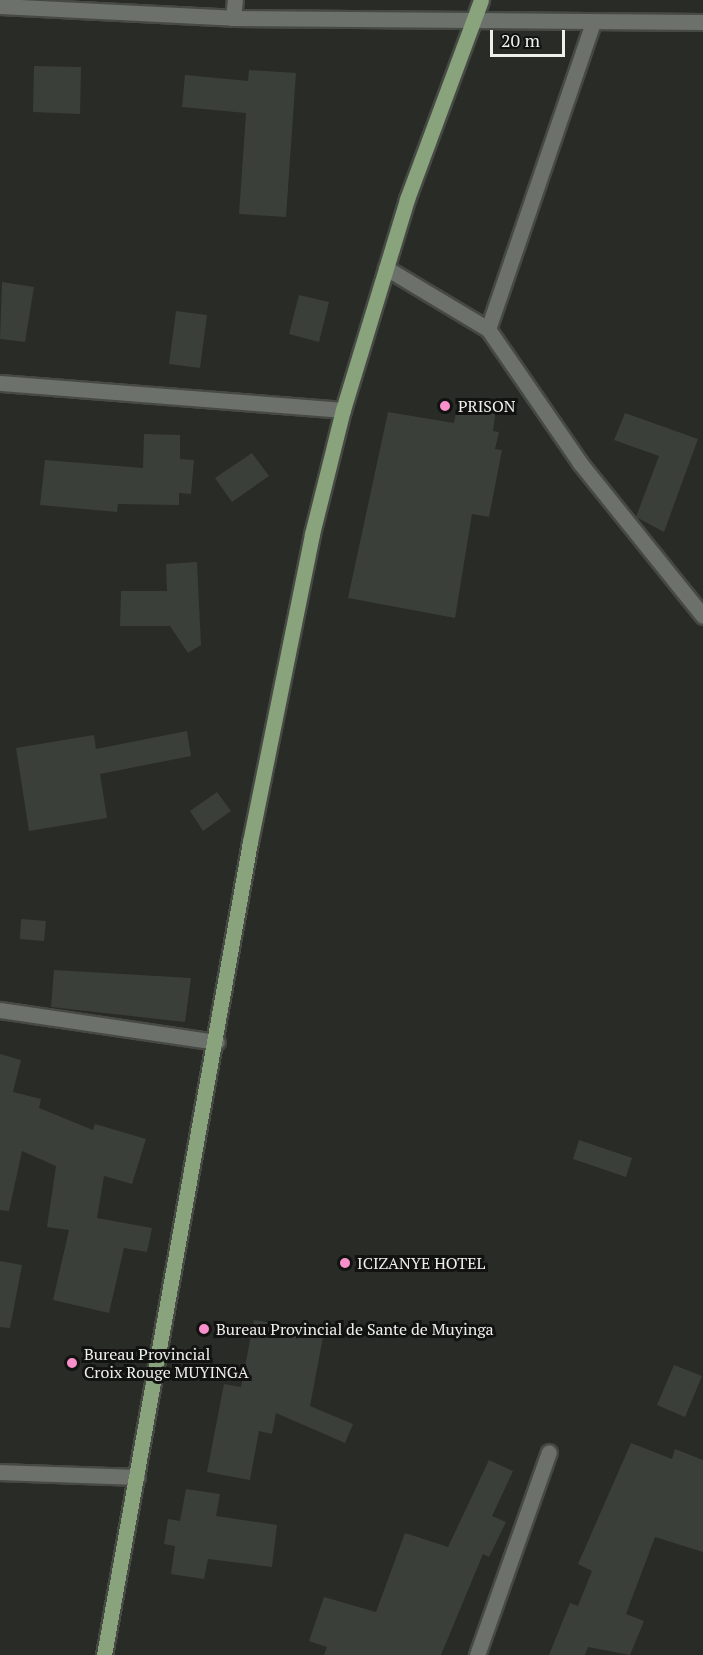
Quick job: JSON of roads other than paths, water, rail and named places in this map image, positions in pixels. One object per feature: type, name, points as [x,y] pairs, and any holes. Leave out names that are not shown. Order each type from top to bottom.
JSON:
[{"type":"main road","points":[[104,1655],[217,1042],[281,671],[343,411],[386,268],[481,0]]},
{"type":"street","points":[[233,18],[235,0]]},
{"type":"street","points":[[0,6],[233,18],[474,20],[592,25],[703,21]]},
{"type":"street","points":[[488,329],[592,25]]},
{"type":"street","points":[[386,268],[488,329],[580,463],[703,616]]},
{"type":"street","points":[[0,383],[343,411]]},
{"type":"street","points":[[0,1010],[217,1042]]},
{"type":"street","points":[[477,1655],[549,1452]]},
{"type":"street","points":[[0,1472],[137,1477]]},
{"type":"place","name":"PRISON","points":[[445,406]]},
{"type":"place","name":"ICIZANYE HOTEL","points":[[345,1263]]},
{"type":"place","name":"Bureau Provincial de Sante de Muyinga","points":[[204,1329]]},
{"type":"place","name":"Bureau Provincial Croix Rouge MUYINGA","points":[[72,1363]]}]
